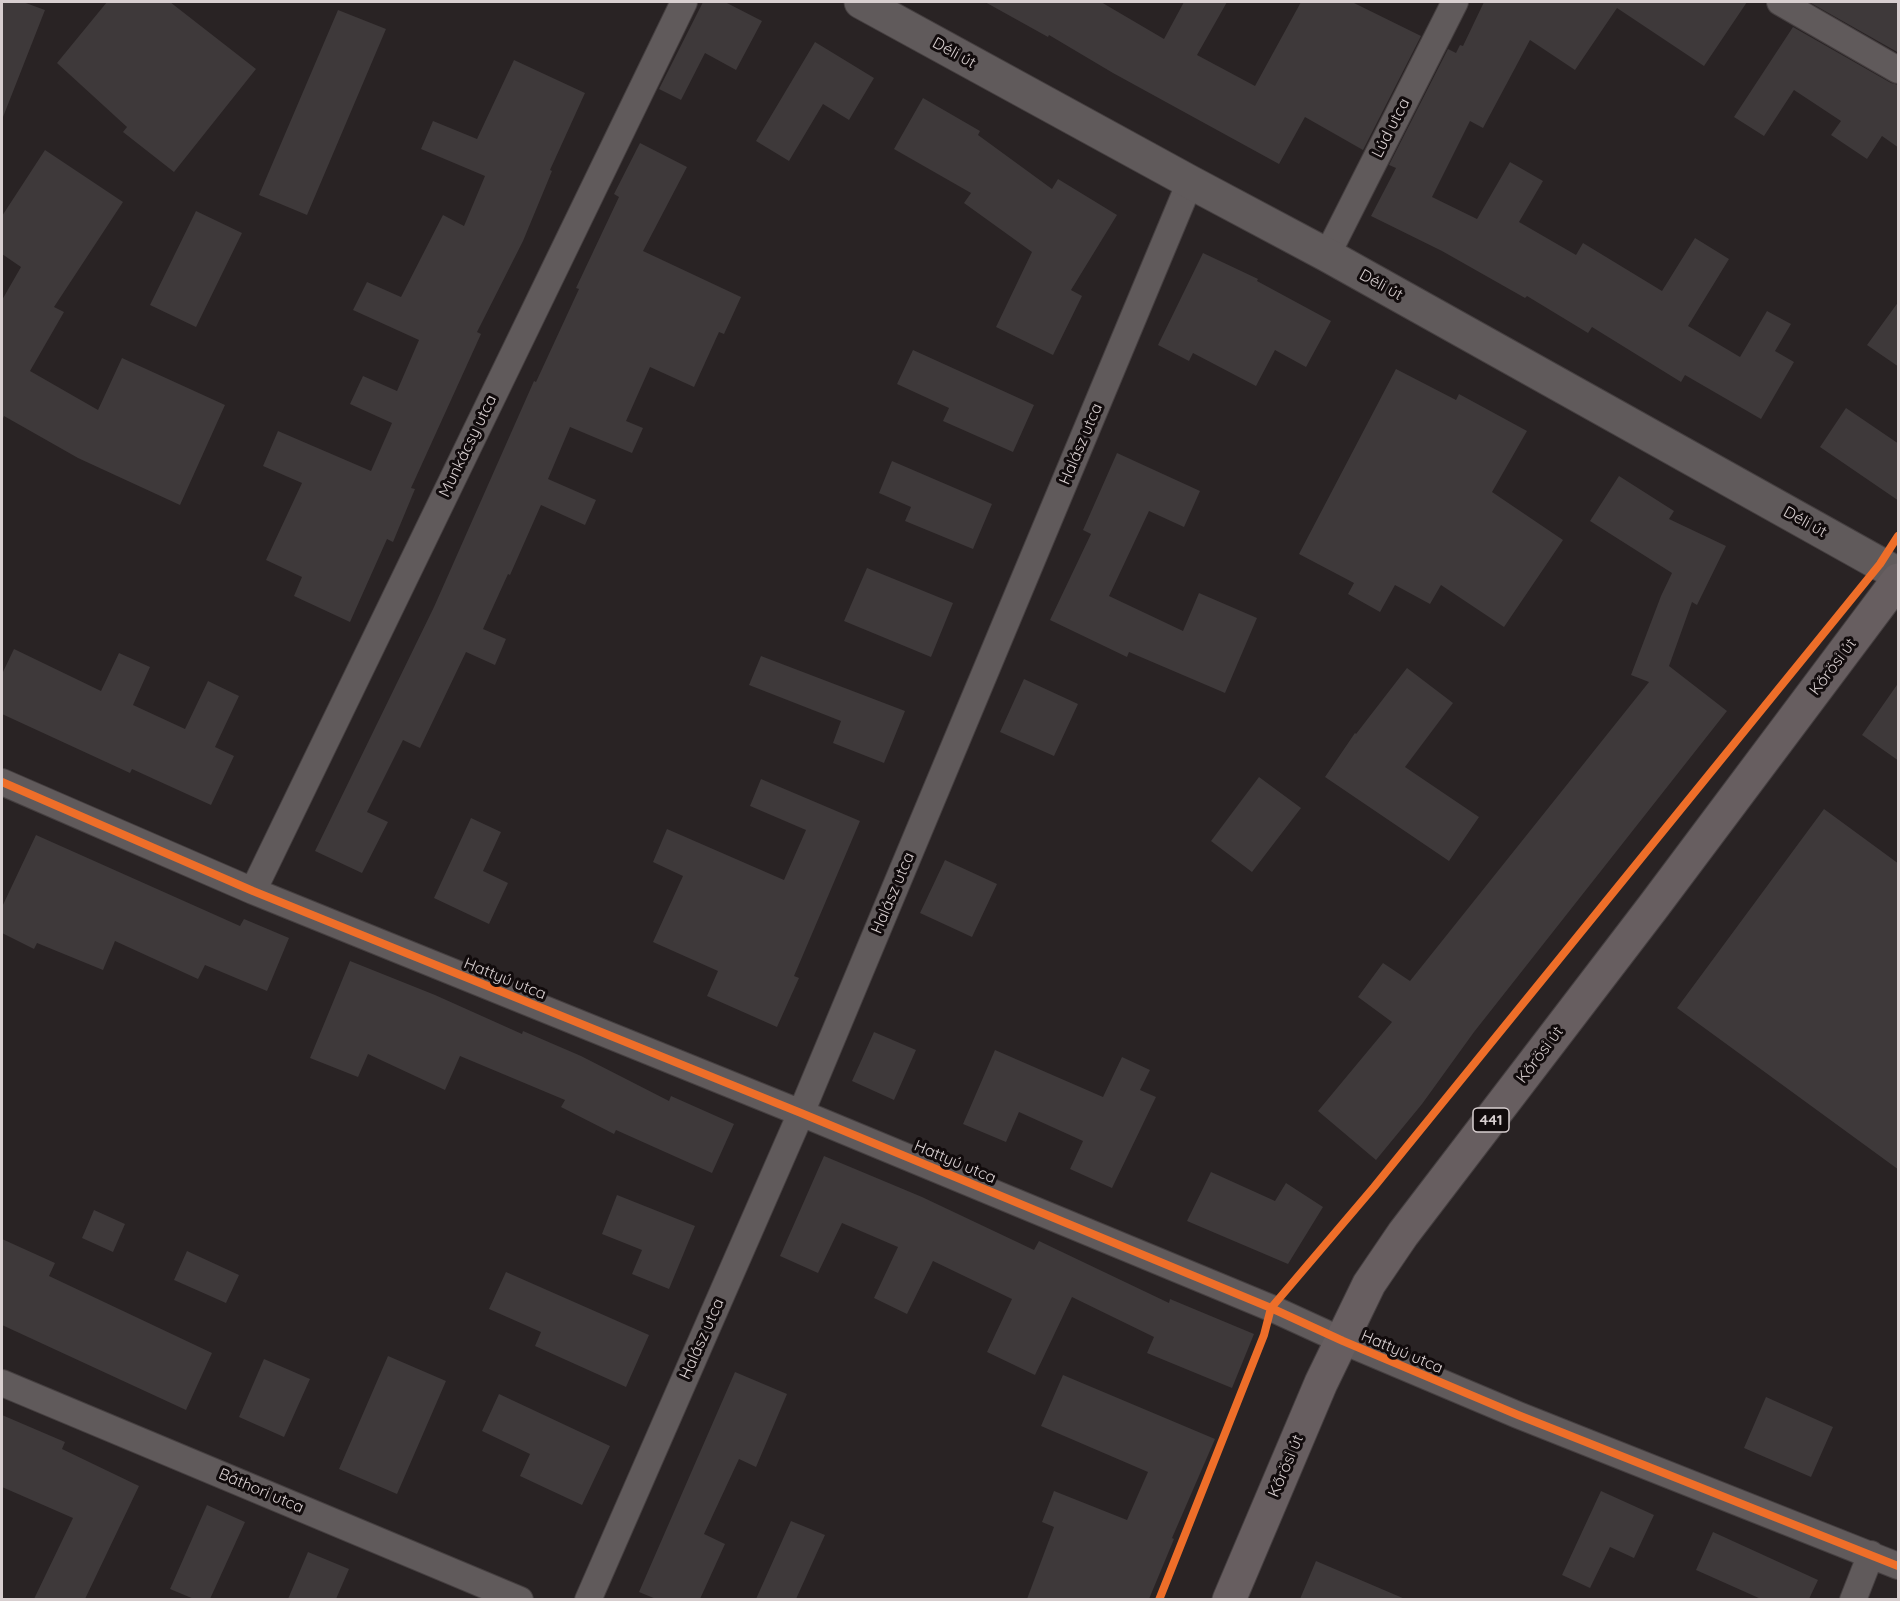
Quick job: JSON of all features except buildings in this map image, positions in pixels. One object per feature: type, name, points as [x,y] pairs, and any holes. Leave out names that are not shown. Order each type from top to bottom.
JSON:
[{"type":"main road","name":"Kőrösi út","points":[[1229,1599],[1321,1383],[1370,1284],[1403,1234],[1899,580]]},
{"type":"street","name":"Munkácsy utca","points":[[253,891],[684,2]]},
{"type":"street","name":"Déli út","points":[[861,2],[1327,255],[1899,574]]},
{"type":"street","name":"Lúd utca","points":[[1327,255],[1455,2]]},
{"type":"street","points":[[1780,2],[1899,70]]},
{"type":"street","name":"Halász utca","points":[[588,1599],[801,1113],[1190,182]]},
{"type":"street","name":"Hattyú utca","points":[[2,782],[253,891],[801,1113],[1271,1308],[1518,1415],[1899,1566]]},
{"type":"street","name":"Báthori utca","points":[[2,1383],[520,1599]]},
{"type":"street","points":[[1853,1599],[1871,1554]]},
{"type":"cycle path","points":[[1159,1600],[1264,1335],[1271,1308],[1374,1187],[1880,564],[1898,536]]},
{"type":"cycle path","points":[[2,782],[253,891],[801,1113],[1271,1308],[1518,1415],[1898,1566]]}]
